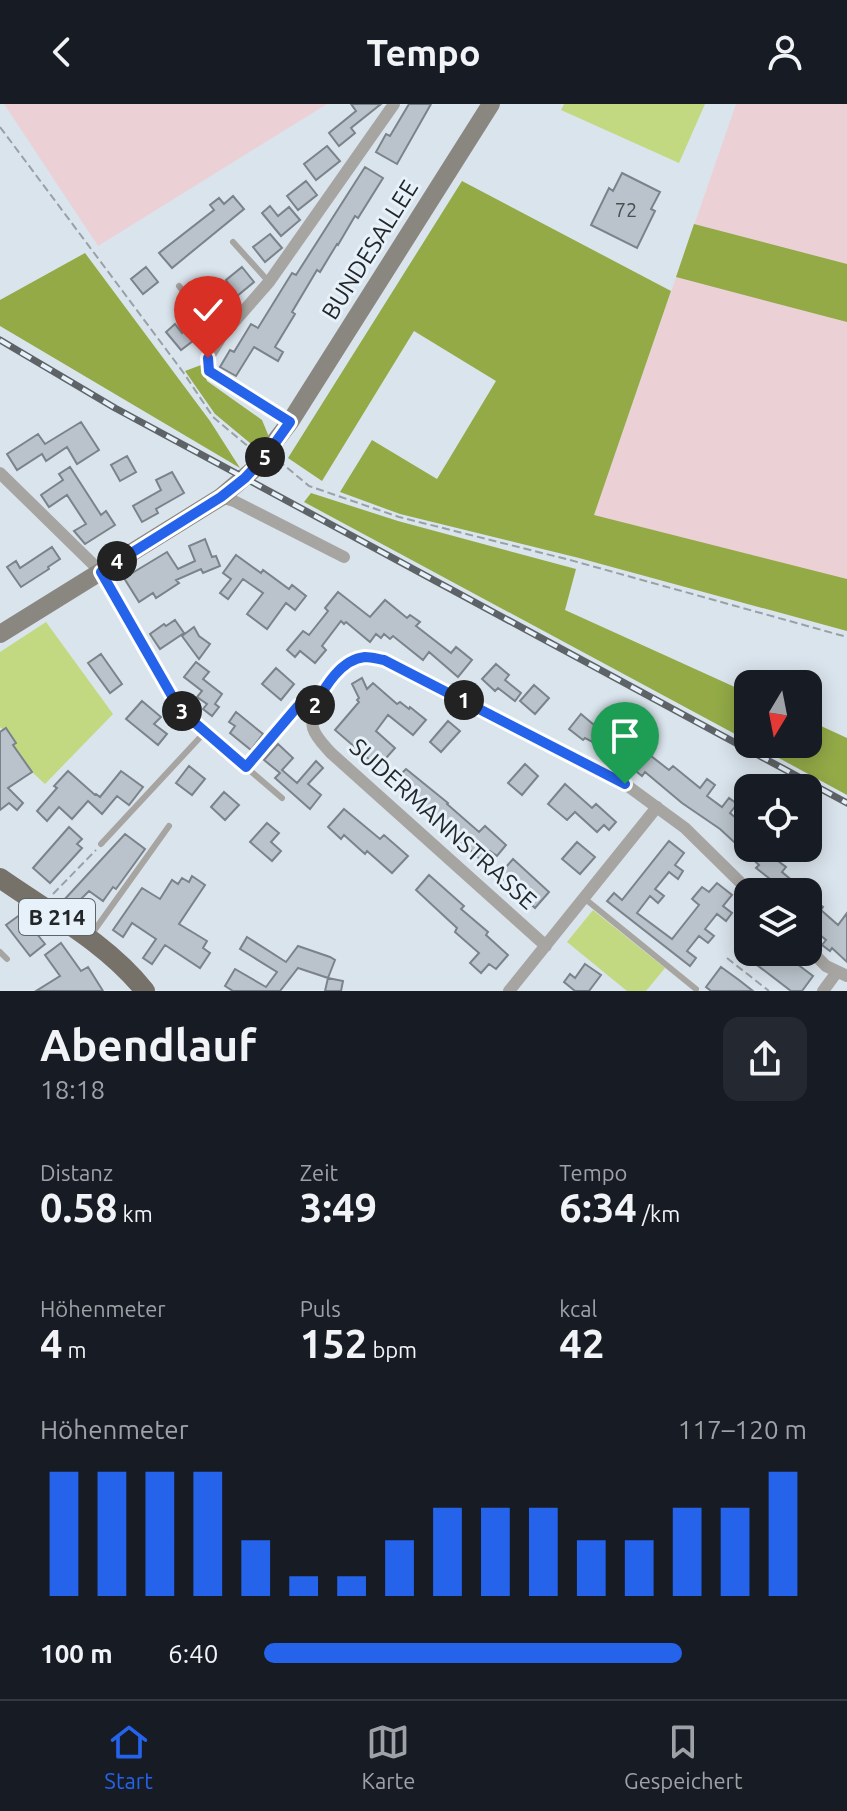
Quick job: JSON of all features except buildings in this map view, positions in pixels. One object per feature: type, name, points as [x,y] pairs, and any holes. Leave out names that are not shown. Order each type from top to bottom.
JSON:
[{"type":"main road","name":"BUNDESALLEE","points":[[0,634],[221,497],[270,459],[290,422],[491,104]]},
{"type":"main road","name":"B 214","points":[[0,878],[113,957],[145,991]]},
{"type":"street","points":[[290,422],[209,371],[208,358],[221,337],[269,282],[394,104]]},
{"type":"street","points":[[0,473],[101,572],[180,710],[205,732]]},
{"type":"street","points":[[221,497],[344,557]]},
{"type":"street","points":[[315,705],[327,684],[349,663],[363,657],[384,660],[625,784],[685,828],[736,878]]},
{"type":"street","name":"SUDERMANNSTRASSE","points":[[315,705],[313,726],[319,740],[331,753],[546,946]]},
{"type":"street","points":[[509,991],[657,807]]},
{"type":"street","points":[[822,962],[842,974],[823,991]]},
{"type":"lane","points":[[233,242],[269,282]]},
{"type":"lane","points":[[179,286],[221,337]]},
{"type":"lane","points":[[101,844],[205,732],[282,798]]},
{"type":"lane","points":[[88,938],[169,826]]},
{"type":"lane","points":[[584,898],[696,989]]},
{"type":"lane","points":[[0,952],[7,959]]},
{"type":"path","points":[[0,127],[183,372],[213,417],[309,486],[399,517],[570,560],[847,637]]},
{"type":"path","points":[[246,767],[298,706],[315,705]]},
{"type":"path","points":[[41,906],[101,844]]},
{"type":"path","points":[[727,958],[769,991]]},
{"type":"shaded area","points":[[4,104],[327,104],[98,246]]},
{"type":"shaded area","points":[[736,104],[847,104],[847,631],[579,558]]},
{"type":"green space","points":[[564,104],[705,104],[679,163],[561,110]]},
{"type":"green space","points":[[462,181],[671,291],[594,515],[847,579],[847,631],[579,558],[400,514],[340,492],[372,440],[437,479],[496,381],[414,331],[322,481],[288,458]]},
{"type":"green space","points":[[694,224],[847,264],[847,322],[676,277]]},
{"type":"green space","points":[[85,253],[210,421],[240,468],[0,326],[0,300]]},
{"type":"green space","points":[[201,365],[207,381],[262,420],[269,437],[264,444],[256,448],[215,414],[185,371]]},
{"type":"green space","points":[[311,493],[398,521],[576,569],[565,610],[734,687],[734,733],[304,502]]},
{"type":"green space","points":[[46,622],[113,714],[45,784],[32,772],[13,745],[16,743],[0,727],[0,652]]},
{"type":"green space","points":[[822,726],[847,738],[847,795],[822,781],[822,774],[808,774],[779,758],[822,758]]},
{"type":"green space","points":[[593,910],[665,968],[646,991],[627,991],[567,942]]},
{"type":"railway","points":[[0,340],[115,408],[847,803]]},
{"type":"route","points":[[208,358],[209,371],[290,422],[245,478],[221,497],[101,572],[180,710],[246,767],[298,706],[315,705],[327,684],[349,663],[363,657],[384,660],[625,784]]}]
